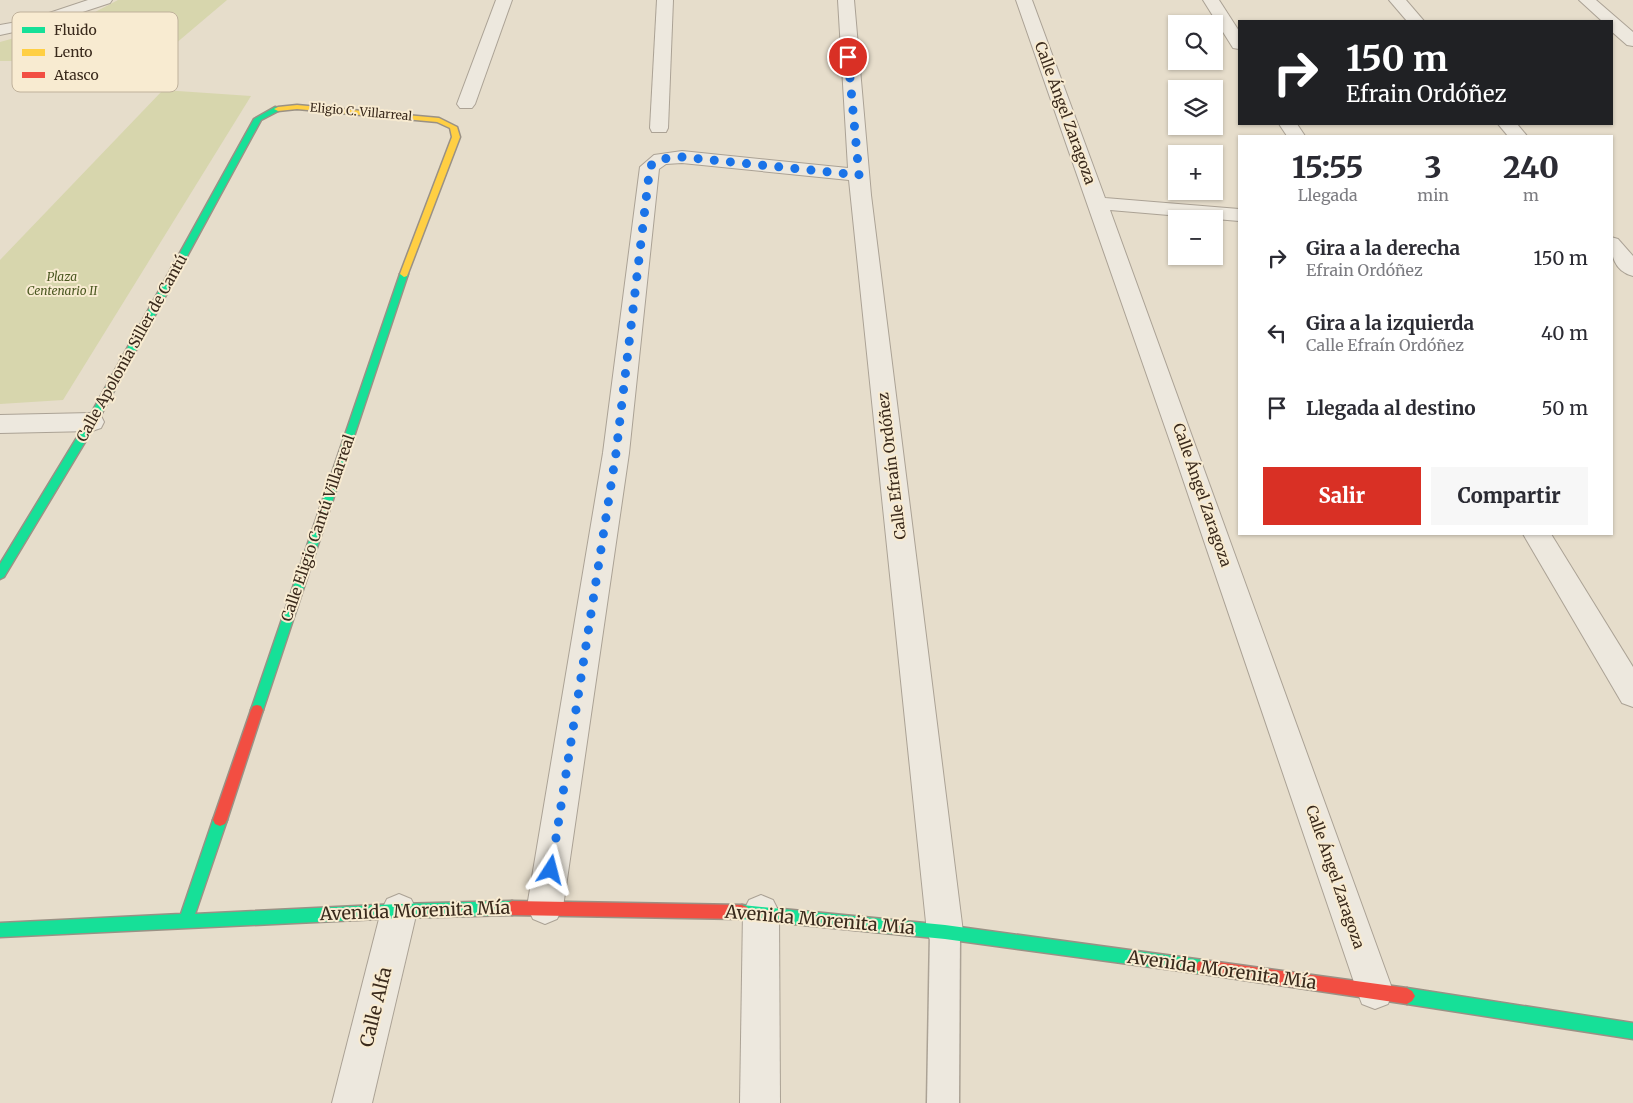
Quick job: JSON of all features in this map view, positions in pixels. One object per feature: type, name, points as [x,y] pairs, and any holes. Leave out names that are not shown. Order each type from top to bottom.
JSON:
[{"type":"street","points":[[68,12],[104,0]]},
{"type":"street","points":[[466,104],[504,0]]},
{"type":"street","points":[[659,128],[665,0]]},
{"type":"street","name":"Calle Efraín Ordóñez","points":[[846,0],[848,57],[859,175],[920,696],[945,932]]},
{"type":"street","name":"Calle Ángel Zaragoza","points":[[1024,0],[1098,203],[1375,991]]},
{"type":"street","points":[[1212,0],[1238,42]]},
{"type":"street","points":[[1397,0],[1415,20]]},
{"type":"street","points":[[1587,0],[1609,20]]},
{"type":"street","points":[[1613,24],[1633,41]]},
{"type":"street","name":"Eligio C. Villarreal","points":[[258,119],[273,110],[297,107],[439,120],[453,127],[456,138]]},
{"type":"street","name":"Calle Apolonia Siller de Cantú","points":[[0,574],[92,422],[258,119]]},
{"type":"street","points":[[1508,125],[1517,135]]},
{"type":"street","name":"Calle Eligio Cantú Villarreal","points":[[186,920],[409,258],[456,138]]},
{"type":"street","points":[[545,908],[616,453],[650,166],[661,159],[682,157],[859,175]]},
{"type":"street","points":[[1098,203],[1238,215]]},
{"type":"street","points":[[0,424],[92,422]]},
{"type":"street","points":[[1538,535],[1633,694]]},
{"type":"street","name":"Avenida Morenita Mía","points":[[3,937],[186,920],[399,911],[545,908],[761,912],[945,932],[1375,991],[1633,1031]]},
{"type":"street","name":"Calle Alfa","points":[[352,1103],[399,911]]},
{"type":"street","points":[[760,1103],[761,912]]},
{"type":"lane","points":[[943,1103],[945,932]]},
{"type":"green space","points":[[118,0],[227,0],[178,42],[178,12],[95,12]]},
{"type":"green space","points":[[12,39],[12,61],[0,61],[0,42]]},
{"type":"green space","name":"Plaza Centenario II","points":[[178,91],[251,96],[63,400],[0,404],[0,260],[161,92]]},
{"type":"traffic: fast","points":[[0,574],[92,422],[258,119],[278,109]]},
{"type":"traffic: fast","points":[[257,710],[404,274]]},
{"type":"traffic: fast","points":[[186,920],[220,820]]},
{"type":"traffic: fast","points":[[0,930],[399,911],[512,908]]},
{"type":"traffic: fast","points":[[742,912],[945,932],[1203,967]]},
{"type":"traffic: fast","points":[[1407,996],[1633,1031]]},
{"type":"traffic: slow","points":[[278,109],[297,107],[439,120],[453,127],[456,137],[404,274]]},
{"type":"traffic: jam","points":[[220,820],[257,710]]},
{"type":"traffic: jam","points":[[512,908],[742,912]]},
{"type":"traffic: jam","points":[[1203,967],[1407,996]]},
{"type":"route","points":[[551,870],[616,453],[650,166],[666,157],[682,157],[859,175],[848,57]]}]
